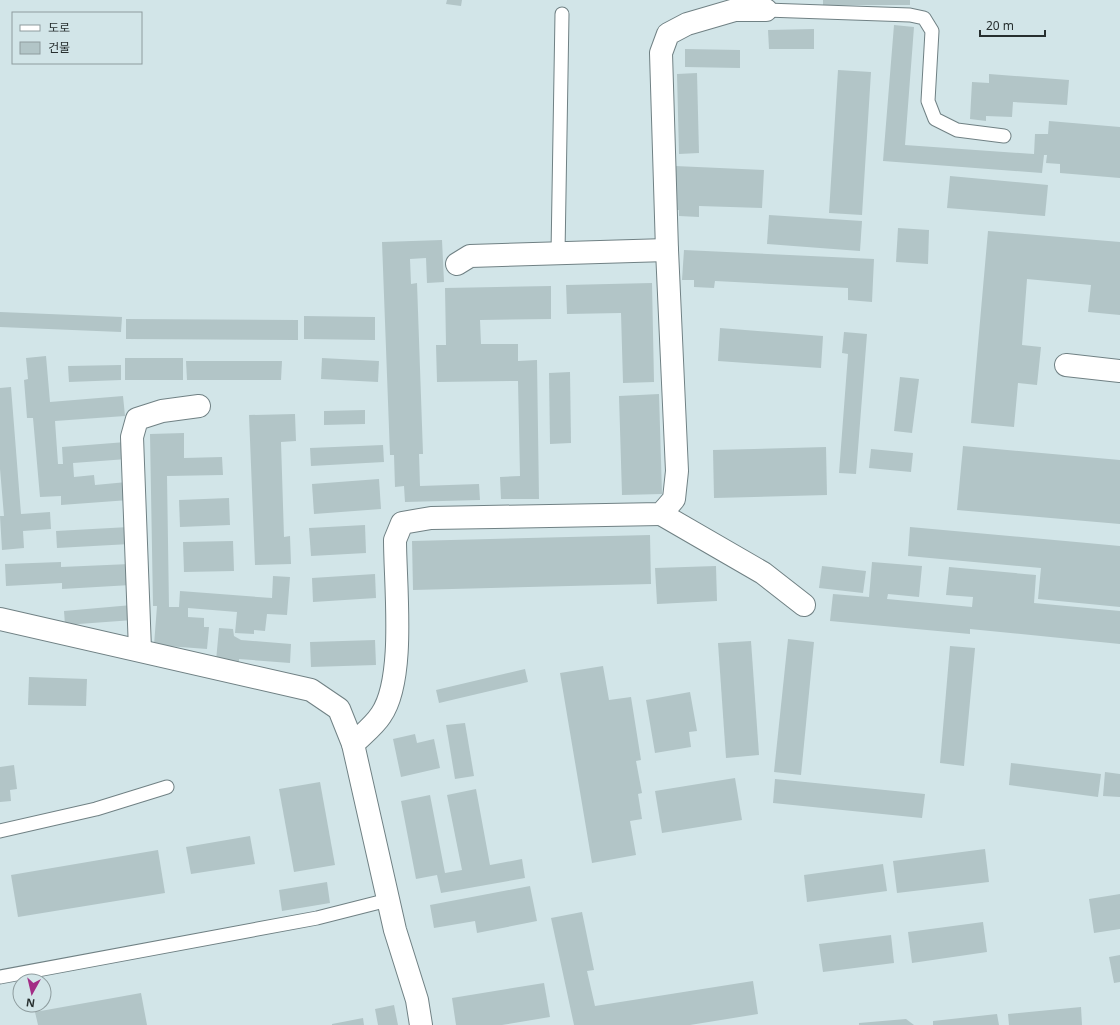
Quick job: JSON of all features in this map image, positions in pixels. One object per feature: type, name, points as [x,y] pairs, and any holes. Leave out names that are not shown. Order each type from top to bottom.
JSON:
[{"type":"street","points":[[661,514],[674,499],[677,471],[667,250],[661,53],[668,34],[687,24],[735,10],[766,10]]},
{"type":"street","points":[[457,264],[470,256],[667,250]]},
{"type":"street","points":[[1066,365],[1120,371]]},
{"type":"street","points":[[140,650],[132,437],[137,419],[162,411],[199,406]]},
{"type":"street","points":[[353,744],[381,716],[389,700],[397,663],[395,540],[402,523],[431,518],[661,514],[763,573],[804,605]]},
{"type":"street","points":[[0,619],[311,690],[339,709],[353,744],[395,930],[417,1000],[421,1025]]},
{"type":"lane","points":[[766,10],[910,15],[924,18],[932,31],[928,101],[935,119],[957,130],[1004,136]]},
{"type":"lane","points":[[558,253],[562,14]]},
{"type":"lane","points":[[0,831],[96,810],[167,787]]},
{"type":"lane","points":[[0,977],[317,918],[388,900]]},
{"type":"building","points":[[447,0],[462,0],[461,6],[446,4]]},
{"type":"building","points":[[823,0],[910,0],[910,5],[823,5]]},
{"type":"building","points":[[894,25],[914,27],[905,145],[1034,154],[1035,134],[1048,134],[1049,121],[1120,127],[1120,178],[1060,173],[1060,164],[1046,163],[1047,155],[1044,155],[1042,173],[883,161]]},
{"type":"building","points":[[814,29],[814,49],[769,49],[768,30]]},
{"type":"building","points":[[685,49],[740,50],[740,68],[685,67]]},
{"type":"building","points":[[838,70],[871,72],[862,215],[829,213]]},
{"type":"building","points":[[697,73],[699,153],[679,154],[677,74]]},
{"type":"building","points":[[989,74],[1069,80],[1067,105],[1013,102],[1012,117],[986,116],[986,121],[970,119],[972,82],[989,83]]},
{"type":"building","points":[[675,166],[764,170],[762,208],[699,206],[699,217],[679,216],[679,210],[673,210]]},
{"type":"building","points":[[950,176],[1048,185],[1045,216],[947,208]]},
{"type":"building","points":[[769,215],[862,221],[860,251],[767,244]]},
{"type":"building","points":[[898,228],[929,230],[928,264],[896,262]]},
{"type":"building","points":[[988,231],[1120,242],[1120,315],[1088,312],[1091,285],[1027,279],[1022,345],[1041,347],[1037,385],[1018,383],[1014,427],[971,423]]},
{"type":"building","points":[[442,240],[444,282],[427,283],[426,258],[410,259],[411,284],[417,283],[423,454],[419,454],[420,486],[479,484],[480,500],[405,502],[404,486],[395,487],[394,455],[390,455],[382,242]]},
{"type":"building","points":[[684,250],[874,259],[872,302],[848,300],[848,288],[715,281],[714,288],[694,287],[694,280],[682,280]]},
{"type":"building","points":[[652,283],[654,382],[623,383],[621,313],[567,314],[566,285]]},
{"type":"building","points":[[551,286],[551,319],[480,320],[481,344],[518,344],[518,361],[537,360],[539,499],[501,499],[500,477],[520,476],[518,381],[437,382],[436,345],[446,345],[445,288]]},
{"type":"building","points":[[0,312],[122,317],[121,332],[0,327]]},
{"type":"building","points":[[304,316],[375,317],[375,340],[304,339]]},
{"type":"building","points":[[126,319],[298,320],[298,340],[126,339]]},
{"type":"building","points":[[720,328],[823,336],[821,368],[718,361]]},
{"type":"building","points":[[844,332],[867,334],[856,474],[839,473],[848,354],[842,353]]},
{"type":"building","points":[[46,356],[50,402],[123,396],[125,416],[55,421],[58,464],[63,464],[62,447],[126,442],[127,459],[73,463],[74,477],[94,475],[95,485],[127,482],[129,500],[61,505],[61,496],[40,497],[33,418],[27,418],[24,380],[28,379],[26,358]]},
{"type":"building","points":[[125,358],[183,358],[183,380],[125,380]]},
{"type":"building","points":[[322,358],[379,361],[378,382],[321,379]]},
{"type":"building","points":[[186,361],[282,361],[281,380],[187,380]]},
{"type":"building","points":[[121,365],[121,380],[69,382],[68,366]]},
{"type":"building","points":[[570,372],[571,443],[550,444],[549,373]]},
{"type":"building","points":[[900,377],[919,379],[912,433],[894,431]]},
{"type":"building","points":[[11,387],[21,514],[50,512],[51,529],[23,531],[24,548],[2,550],[0,516],[4,516],[0,469],[0,388]]},
{"type":"building","points":[[659,394],[662,494],[622,495],[619,396]]},
{"type":"building","points":[[365,410],[365,424],[324,425],[324,411]]},
{"type":"building","points":[[295,414],[296,441],[281,442],[284,537],[290,536],[291,564],[255,565],[249,415]]},
{"type":"building","points":[[184,433],[184,458],[222,457],[223,475],[167,476],[169,607],[179,607],[180,591],[272,598],[273,576],[290,577],[287,615],[267,614],[265,631],[254,630],[254,634],[235,633],[237,612],[188,608],[188,617],[204,618],[204,627],[209,627],[207,649],[154,645],[157,606],[153,606],[150,434]]},
{"type":"building","points":[[383,445],[384,462],[311,466],[310,448]]},
{"type":"building","points":[[963,446],[1120,460],[1120,524],[957,510]]},
{"type":"building","points":[[826,447],[827,495],[714,498],[713,450]]},
{"type":"building","points":[[871,449],[913,453],[911,472],[869,468]]},
{"type":"building","points":[[379,479],[381,509],[314,514],[312,484]]},
{"type":"building","points":[[229,498],[230,525],[180,527],[179,500]]},
{"type":"building","points":[[365,525],[366,553],[311,556],[309,528]]},
{"type":"building","points":[[129,527],[130,544],[57,548],[56,531]]},
{"type":"building","points":[[910,527],[1120,546],[1120,607],[1038,599],[1041,568],[908,556]]},
{"type":"building","points":[[650,535],[651,584],[413,590],[412,541]]},
{"type":"building","points":[[233,541],[234,571],[184,572],[183,542]]},
{"type":"building","points":[[61,562],[61,567],[130,564],[131,585],[62,589],[62,583],[6,586],[5,564]]},
{"type":"building","points":[[872,562],[922,566],[919,597],[888,594],[887,599],[972,607],[973,597],[946,595],[949,567],[1036,575],[1034,603],[1120,611],[1120,644],[970,629],[970,634],[830,621],[833,594],[869,597]]},
{"type":"building","points":[[716,566],[717,601],[657,604],[655,568]]},
{"type":"building","points":[[822,566],[866,571],[863,593],[819,588]]},
{"type":"building","points":[[375,574],[376,598],[313,602],[312,578]]},
{"type":"building","points":[[132,605],[133,620],[65,625],[64,611]]},
{"type":"building","points":[[219,628],[233,629],[234,636],[241,640],[291,644],[290,663],[239,659],[239,663],[216,661]]},
{"type":"building","points":[[788,639],[814,642],[801,775],[774,772]]},
{"type":"building","points":[[375,640],[376,665],[311,667],[310,642]]},
{"type":"building","points":[[751,641],[759,755],[726,758],[718,643]]},
{"type":"building","points":[[950,646],[975,648],[964,766],[940,763]]},
{"type":"building","points":[[603,666],[609,700],[631,697],[641,760],[636,761],[642,793],[638,794],[642,819],[630,821],[636,855],[592,863],[560,673]]},
{"type":"building","points":[[525,669],[528,682],[439,703],[436,690]]},
{"type":"building","points":[[29,677],[87,679],[86,706],[28,705]]},
{"type":"building","points":[[690,692],[697,731],[689,732],[691,747],[655,753],[646,700]]},
{"type":"building","points":[[465,723],[474,776],[455,779],[446,725]]},
{"type":"building","points":[[415,734],[417,743],[434,739],[440,768],[401,777],[393,739]]},
{"type":"building","points":[[1011,763],[1101,774],[1098,797],[1009,785]]},
{"type":"building","points":[[14,765],[17,789],[10,790],[11,801],[0,802],[0,767]]},
{"type":"building","points":[[1105,772],[1120,774],[1120,797],[1103,796]]},
{"type":"building","points":[[735,778],[742,820],[662,833],[655,791]]},
{"type":"building","points":[[775,779],[925,794],[922,818],[773,803]]},
{"type":"building","points":[[320,782],[335,865],[294,872],[279,789]]},
{"type":"building","points":[[476,789],[490,865],[522,859],[525,878],[441,893],[437,875],[416,879],[401,801],[430,795],[445,873],[462,870],[447,795]]},
{"type":"building","points":[[250,836],[255,864],[191,874],[186,847]]},
{"type":"building","points":[[985,849],[989,882],[897,893],[893,861]]},
{"type":"building","points":[[158,850],[165,893],[18,917],[11,875]]},
{"type":"building","points":[[883,864],[887,891],[807,902],[804,875]]},
{"type":"building","points":[[327,882],[330,903],[282,911],[279,890]]},
{"type":"building","points":[[530,886],[537,921],[477,933],[475,921],[434,928],[430,905]]},
{"type":"building","points":[[1120,894],[1120,929],[1094,933],[1089,899]]},
{"type":"building","points":[[582,912],[594,970],[587,971],[595,1006],[753,981],[758,1014],[690,1025],[574,1025],[551,918]]},
{"type":"building","points":[[983,922],[987,952],[912,963],[908,932]]},
{"type":"building","points":[[891,935],[894,963],[823,972],[819,944]]},
{"type":"building","points":[[1120,955],[1120,982],[1114,983],[1109,957]]},
{"type":"building","points":[[544,983],[550,1017],[502,1025],[456,1025],[452,998]]},
{"type":"building","points":[[141,993],[147,1025],[38,1025],[35,1013],[52,1013],[52,1009]]},
{"type":"building","points":[[394,1005],[398,1025],[378,1025],[375,1009]]},
{"type":"building","points":[[1081,1007],[1082,1025],[1009,1025],[1008,1014]]},
{"type":"building","points":[[997,1014],[999,1025],[933,1025],[933,1021]]},
{"type":"building","points":[[363,1018],[364,1025],[332,1025],[332,1024]]},
{"type":"building","points":[[906,1019],[914,1025],[859,1025],[859,1023]]}]
